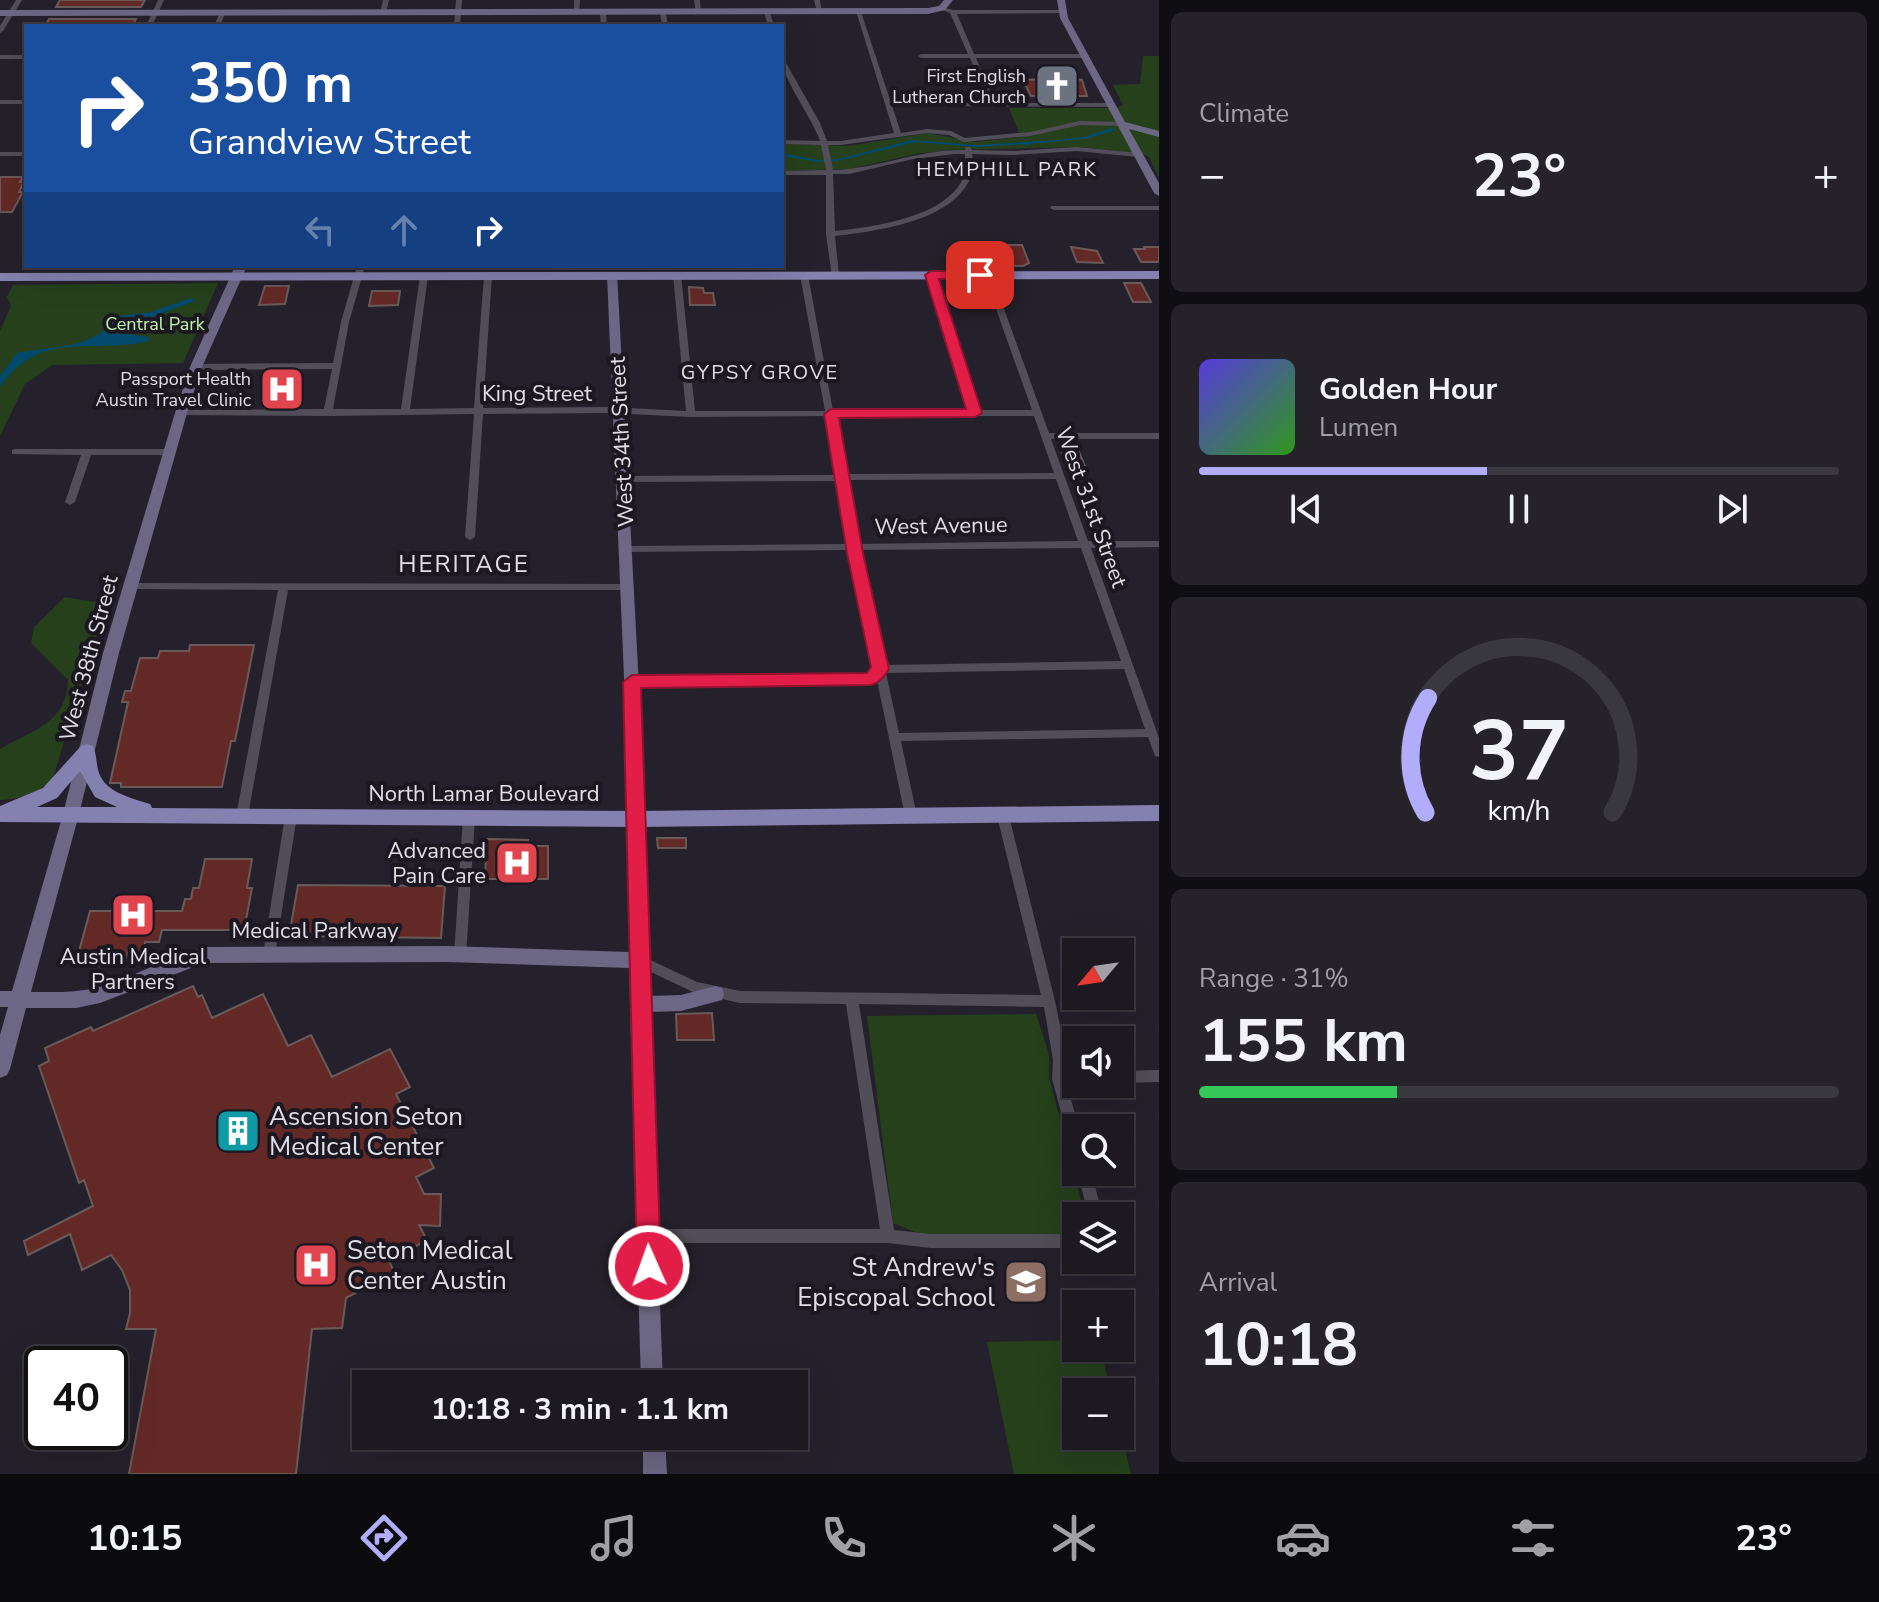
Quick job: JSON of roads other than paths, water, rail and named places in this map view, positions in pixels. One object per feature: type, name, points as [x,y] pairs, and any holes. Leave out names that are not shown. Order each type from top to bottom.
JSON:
[{"type":"main road","points":[[0,277],[35,271],[359,271],[424,276],[479,272],[613,271],[677,275],[699,271],[804,275],[1159,275]]},
{"type":"main road","points":[[0,813],[50,793],[87,751]]},
{"type":"main road","points":[[87,751],[92,781],[101,793],[157,815]]},
{"type":"main road","name":"North Lamar Boulevard","points":[[0,813],[638,819],[1159,813]]},
{"type":"street","points":[[0,31],[19,0]]},
{"type":"street","points":[[150,24],[161,0]]},
{"type":"street","points":[[383,13],[386,0]]},
{"type":"street","points":[[457,24],[459,0]]},
{"type":"street","points":[[577,0],[577,13]]},
{"type":"street","points":[[697,0],[699,13]]},
{"type":"street","points":[[817,0],[820,12]]},
{"type":"street","points":[[942,8],[949,0]]},
{"type":"street","points":[[311,24],[317,2]]},
{"type":"street","points":[[0,13],[699,13],[928,11],[942,8],[953,12],[1061,6],[1159,193]]},
{"type":"street","points":[[767,12],[770,24]]},
{"type":"street","points":[[858,12],[898,134]]},
{"type":"street","points":[[953,12],[993,105]]},
{"type":"street","points":[[218,24],[222,13]]},
{"type":"street","points":[[603,13],[604,24]]},
{"type":"street","points":[[663,13],[665,24]]},
{"type":"street","points":[[921,56],[1085,56]]},
{"type":"street","points":[[0,57],[24,57]]},
{"type":"street","points":[[784,65],[815,120],[828,160],[830,234],[835,275]]},
{"type":"street","points":[[784,87],[796,87]]},
{"type":"street","points":[[0,102],[24,102]]},
{"type":"street","points":[[940,105],[1112,105]]},
{"type":"street","points":[[784,173],[830,174],[863,170],[1080,123],[1122,124],[1159,134]]},
{"type":"street","points":[[784,142],[860,142],[898,134],[944,132],[966,146],[1085,149],[1138,155],[1154,160]]},
{"type":"street","points":[[830,234],[885,226],[939,206],[967,183],[971,169],[966,146]]},
{"type":"street","points":[[0,154],[24,154]]},
{"type":"street","points":[[1054,208],[1159,208]]},
{"type":"street","name":"West 38th Street","points":[[0,1069],[9,999],[71,814],[181,413],[196,367],[239,271]]},
{"type":"street","points":[[328,413],[359,271]]},
{"type":"street","name":"West 34th Street","points":[[613,271],[638,819],[638,960],[652,1370]]},
{"type":"street","points":[[470,537],[477,411],[479,272]]},
{"type":"street","points":[[677,275],[691,414]]},
{"type":"street","points":[[804,275],[854,546],[911,816]]},
{"type":"street","points":[[931,275],[975,413]]},
{"type":"street","name":"West 31st Street","points":[[988,275],[1159,753]]},
{"type":"street","points":[[405,412],[424,276]]},
{"type":"street","points":[[196,367],[336,366]]},
{"type":"street","name":"King Street","points":[[181,413],[618,410],[691,414],[1037,413]]},
{"type":"street","points":[[1046,436],[1159,436]]},
{"type":"street","points":[[15,452],[170,452]]},
{"type":"street","points":[[70,502],[87,452]]},
{"type":"street","points":[[621,479],[1060,476]]},
{"type":"street","name":"West Avenue","points":[[627,549],[1159,544]]},
{"type":"street","points":[[132,586],[627,587]]},
{"type":"street","points":[[242,816],[284,587]]},
{"type":"street","points":[[632,682],[871,679],[880,669],[1127,665]]},
{"type":"street","points":[[895,737],[1152,733]]},
{"type":"street","points":[[269,954],[291,816]]},
{"type":"street","points":[[1003,816],[1049,1001],[1060,1060],[1059,1079],[1069,1114]]},
{"type":"street","points":[[460,956],[469,817]]},
{"type":"street","name":"Medical Parkway","points":[[9,999],[78,999],[99,995],[180,960],[204,955],[638,960]]},
{"type":"street","points":[[638,960],[715,994],[740,997],[1049,1001]]},
{"type":"street","points":[[640,1004],[681,1003],[715,994]]},
{"type":"street","points":[[852,999],[888,1236]]},
{"type":"street","points":[[1134,1077],[1159,1076]]},
{"type":"street","points":[[649,1236],[888,1236],[931,1241],[1062,1241]]},
{"type":"street","points":[[654,1450],[655,1474]]},
{"type":"water","points":[[1111,128],[1116,130],[1085,139],[1029,144],[1030,147],[1025,144],[976,147],[916,142],[837,161],[818,162],[784,156],[784,153],[816,160],[838,159],[912,140],[976,145],[1084,137]]},
{"type":"water","points":[[191,298],[195,301],[154,316],[128,334],[148,337],[149,341],[50,350],[32,357],[0,387],[0,376],[17,353],[86,340],[109,327],[118,316],[151,312]]},
{"type":"place","name":"First English Lutheran Church","points":[[1057,86]]},
{"type":"place","name":"Passport Health Austin Travel Clinic","points":[[282,389]]},
{"type":"place","name":"Advanced Pain Care","points":[[517,863]]},
{"type":"place","name":"Austin Medical Partners","points":[[133,915]]},
{"type":"place","name":"Ascension Seton Medical Center","points":[[238,1131]]},
{"type":"place","name":"Seton Medical Center Austin","points":[[316,1265]]},
{"type":"place","name":"St Andrew's Episcopal School","points":[[1026,1282]]},
{"type":"district","name":"HEMPHILL PARK","points":[[1007,169]]},
{"type":"district","name":"GYPSY GROVE","points":[[760,372]]},
{"type":"district","name":"HERITAGE","points":[[464,564]]},
{"type":"park label","name":"Central Park","points":[[155,324]]}]
